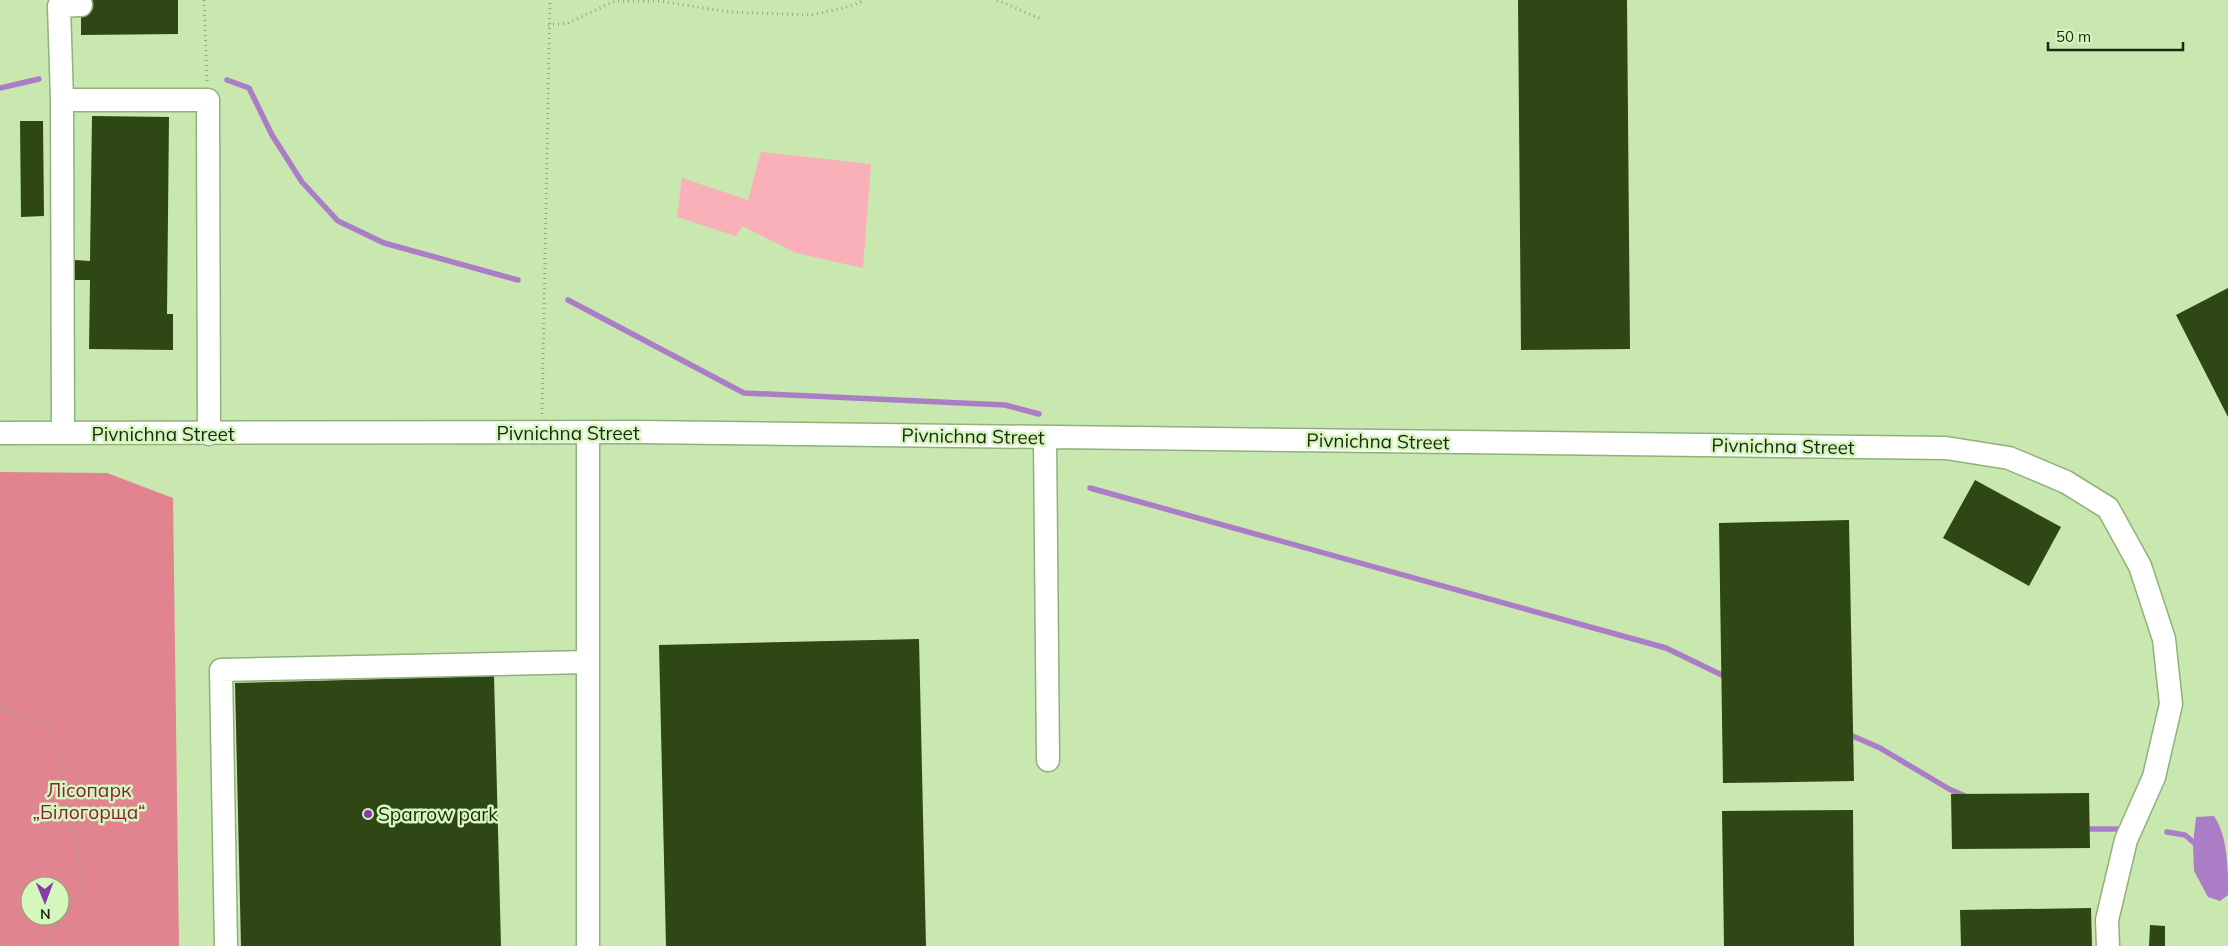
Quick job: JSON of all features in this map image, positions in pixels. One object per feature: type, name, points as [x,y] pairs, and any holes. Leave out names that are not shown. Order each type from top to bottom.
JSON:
[{"type":"street","points":[[64,433],[62,100],[59,6],[81,5]]},
{"type":"street","points":[[62,100],[208,100],[209,434]]},
{"type":"street","points":[[588,432],[588,946]]},
{"type":"street","name":"Pivnichna Street","points":[[0,433],[588,432],[1946,448],[2009,458],[2066,482],[2108,508],[2140,566],[2164,639],[2171,704],[2154,776],[2126,840],[2107,920],[2108,946]]},
{"type":"street","points":[[1045,437],[1048,760]]},
{"type":"street","points":[[226,946],[222,670],[588,662]]},
{"type":"path","points":[[204,0],[208,100]]},
{"type":"path","points":[[541,433],[550,0]]},
{"type":"path","points":[[548,25],[568,23],[616,1],[659,1],[730,12],[811,15],[851,6],[865,0]]},
{"type":"path","points":[[997,0],[1041,19]]},
{"type":"path","points":[[0,708],[46,722],[54,742],[84,884],[47,941],[36,946]]},
{"type":"shaded area","points":[[761,152],[871,164],[863,268],[796,253],[742,226],[736,236],[677,217],[682,178],[748,200]]},
{"type":"shaded area","points":[[2214,816],[2219,824],[2225,843],[2227,864],[2228,895],[2220,901],[2208,897],[2194,871],[2193,844],[2196,817]]},
{"type":"green space","name":"Лісопарк „Білогорща“","points":[[0,472],[107,473],[173,498],[179,946],[0,946]]},
{"type":"building","points":[[81,0],[178,0],[178,34],[81,35]]},
{"type":"building","points":[[1518,0],[1627,0],[1630,349],[1521,350]]},
{"type":"building","points":[[92,116],[169,117],[167,314],[173,314],[173,350],[89,349],[90,280],[74,280],[75,260],[90,261]]},
{"type":"building","points":[[20,121],[43,121],[44,216],[21,217]]},
{"type":"building","points":[[2228,288],[2228,417],[2176,315]]},
{"type":"building","points":[[1975,480],[2061,527],[2029,586],[1943,538]]},
{"type":"building","points":[[1849,520],[1854,781],[1723,783],[1719,523]]},
{"type":"building","points":[[919,639],[926,946],[666,946],[659,645]]},
{"type":"building","name":"Sparrow park","points":[[494,676],[501,946],[241,946],[235,683]]},
{"type":"building","points":[[2089,793],[2090,848],[1952,849],[1951,794]]},
{"type":"building","points":[[1853,810],[1854,946],[1724,946],[1722,811]]},
{"type":"building","points":[[2091,908],[2092,946],[1961,946],[1960,910]]},
{"type":"building","points":[[2150,925],[2165,926],[2165,946],[2149,946]]},
{"type":"waterway","points":[[0,88],[39,79]]},
{"type":"waterway","points":[[227,80],[249,88],[272,135],[302,182],[338,221],[384,243],[518,280]]},
{"type":"waterway","points":[[568,300],[744,393],[1005,405],[1039,414]]},
{"type":"waterway","points":[[1090,488],[1666,648],[1726,677]]},
{"type":"waterway","points":[[1848,734],[1880,748],[1949,789],[1965,796]]},
{"type":"waterway","points":[[2083,829],[2123,829]]},
{"type":"waterway","points":[[2167,832],[2185,835],[2198,846]]},
{"type":"place","name":"Sparrow park","points":[[368,814]]}]
